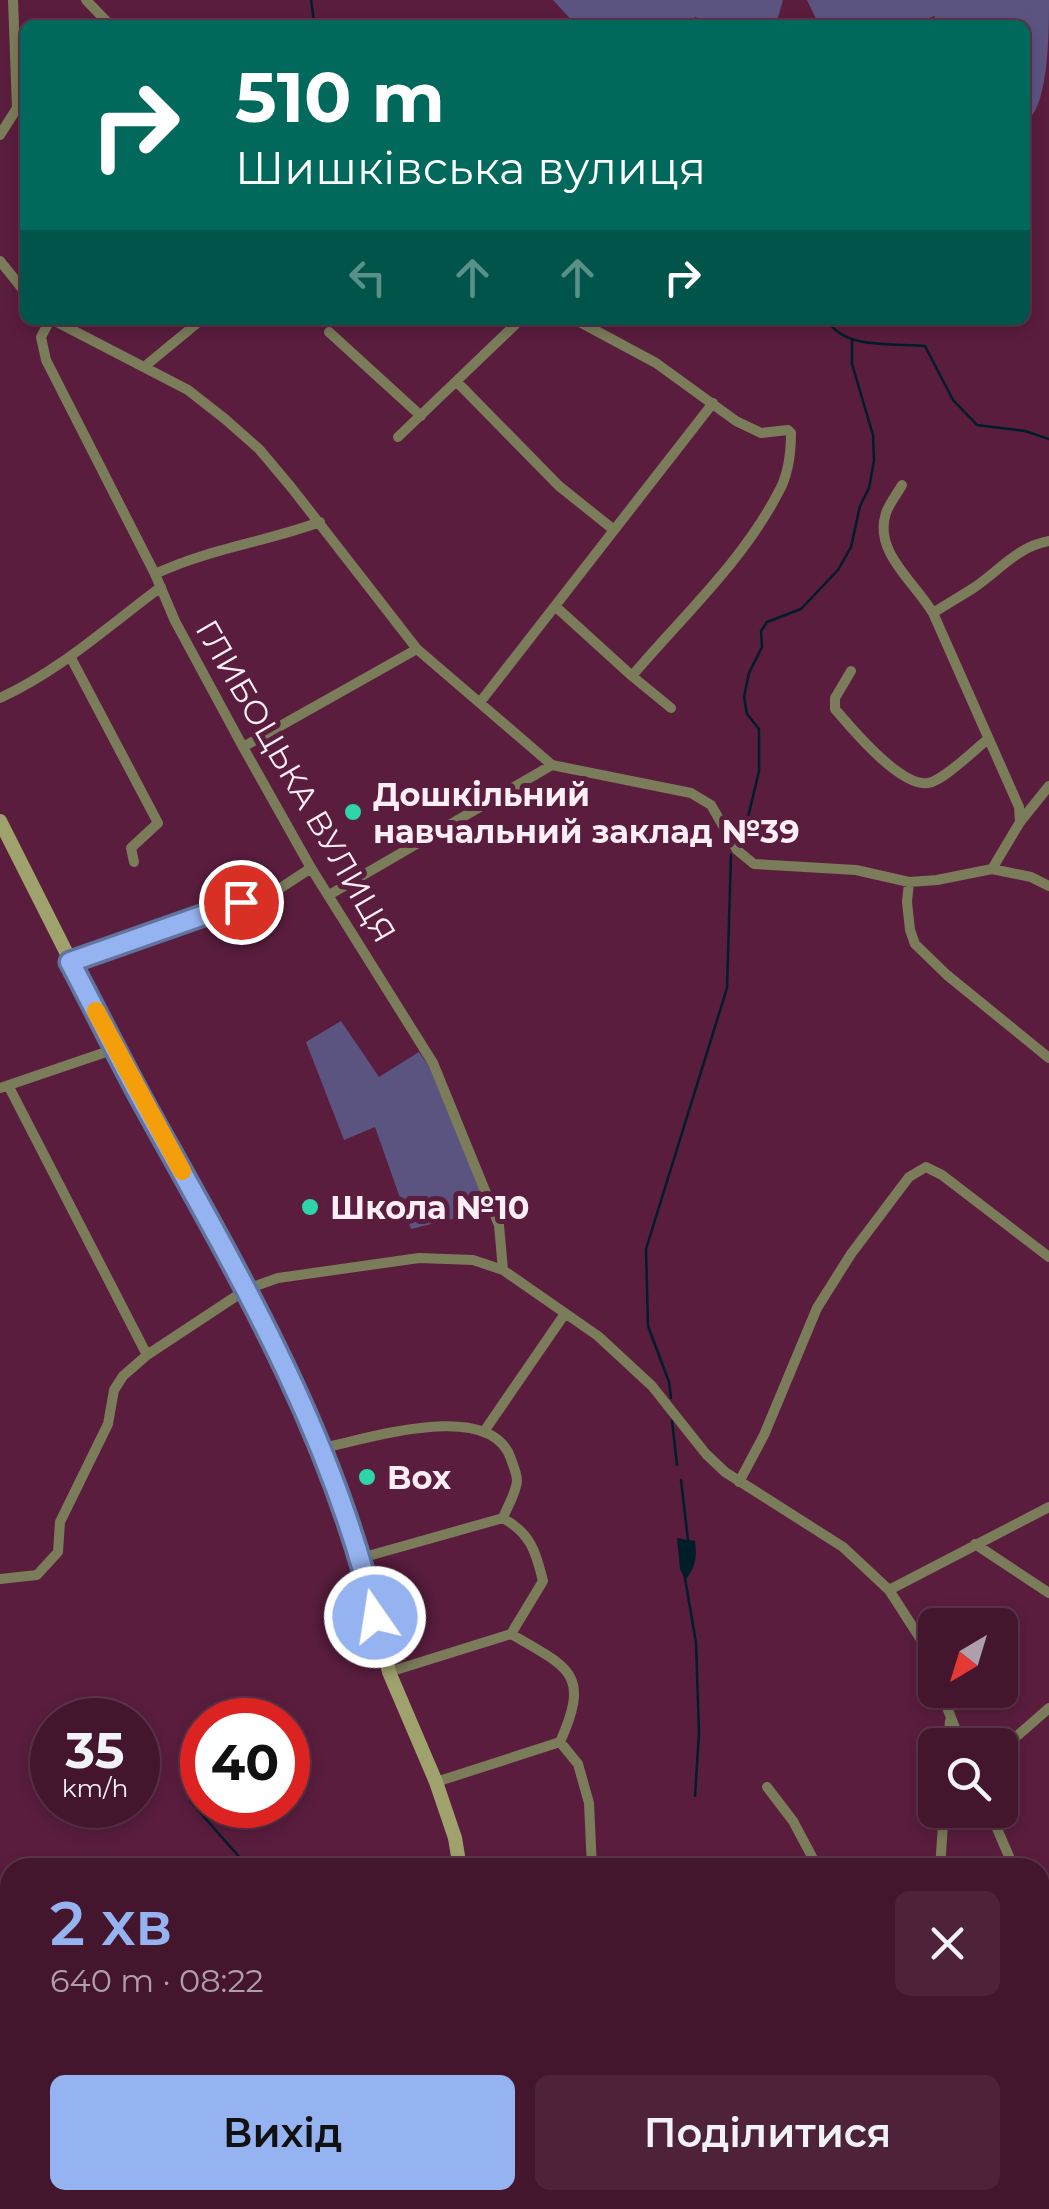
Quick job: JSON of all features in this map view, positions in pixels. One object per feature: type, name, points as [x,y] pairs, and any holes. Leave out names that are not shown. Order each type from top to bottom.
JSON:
[{"type":"street","points":[[0,135],[17,108],[12,0]]},
{"type":"street","points":[[86,0],[105,20]]},
{"type":"street","points":[[0,261],[20,286]]},
{"type":"street","name":"ГЛИБОЦЬКА ВУЛИЦЯ","points":[[49,325],[41,337],[46,360],[155,574],[174,620],[311,868],[433,1064],[499,1226],[503,1270]]},
{"type":"street","points":[[62,325],[188,390],[225,418],[259,449],[320,522],[417,649],[552,765],[691,793],[711,805],[737,850],[754,864],[856,870],[909,882],[992,869],[1031,877],[1049,886]]},
{"type":"street","points":[[144,367],[194,325]]},
{"type":"street","points":[[398,437],[515,325]]},
{"type":"street","points":[[585,325],[656,363],[736,420],[761,433],[792,433],[779,492],[736,555],[632,676]]},
{"type":"street","points":[[329,332],[421,416]]},
{"type":"street","points":[[456,382],[560,486],[614,530]]},
{"type":"street","points":[[481,701],[713,403]]},
{"type":"street","points":[[902,485],[886,513],[883,539],[888,552],[933,613],[1018,807],[1020,822]]},
{"type":"street","points":[[155,574],[198,556],[320,522]]},
{"type":"street","points":[[933,613],[978,585],[1007,559],[1032,544],[1049,540]]},
{"type":"street","points":[[0,698],[33,683],[71,658],[161,587]]},
{"type":"street","points":[[554,606],[671,708]]},
{"type":"street","points":[[243,747],[417,649]]},
{"type":"street","points":[[71,658],[158,823],[131,848],[134,862]]},
{"type":"street","points":[[851,671],[836,698],[835,709],[889,764],[915,782],[935,781],[987,740]]},
{"type":"street","points":[[329,894],[552,765]]},
{"type":"street","points":[[992,869],[1020,822],[1049,786]]},
{"type":"street","points":[[0,821],[115,1049],[248,1289],[322,1448],[361,1558],[389,1672],[436,1782],[458,1858]]},
{"type":"street","points":[[70,962],[276,891],[311,868]]},
{"type":"street","points":[[909,882],[910,930],[916,944],[947,975],[1049,1058]]},
{"type":"street","points":[[115,1049],[4,1088],[148,1355]]},
{"type":"street","points":[[739,1482],[764,1435],[817,1308],[851,1254],[910,1177],[926,1167],[942,1175],[1049,1257]]},
{"type":"street","points":[[0,1580],[37,1575],[58,1552],[60,1522],[108,1424],[114,1390],[123,1376],[148,1355],[248,1289],[278,1278],[419,1258],[473,1260],[503,1270],[629,1362],[706,1454],[739,1482],[830,1537],[890,1590],[918,1635]]},
{"type":"street","points":[[485,1430],[564,1315]]},
{"type":"street","points":[[322,1448],[435,1426],[461,1424],[485,1430],[507,1446],[518,1480],[504,1518]]},
{"type":"street","points":[[890,1590],[1049,1507]]},
{"type":"street","points":[[361,1558],[504,1518],[522,1529],[536,1548],[543,1582],[511,1634],[389,1672]]},
{"type":"street","points":[[975,1544],[1049,1593]]},
{"type":"street","points":[[511,1634],[560,1665],[573,1682],[576,1698],[560,1742]]},
{"type":"street","points":[[946,1708],[954,1728]]},
{"type":"street","points":[[1018,1735],[1049,1708]]},
{"type":"street","points":[[949,1728],[950,1718]]},
{"type":"street","points":[[436,1782],[560,1742]]},
{"type":"street","points":[[560,1742],[578,1764],[588,1803],[591,1858]]},
{"type":"street","points":[[767,1787],[813,1858]]},
{"type":"street","points":[[941,1858],[943,1828]]},
{"type":"street","points":[[997,1828],[1010,1858]]},
{"type":"shaded area","points":[[553,0],[783,0],[777,20],[571,20]]},
{"type":"shaded area","points":[[807,0],[1049,0],[1046,68],[1039,102],[1030,117],[1030,20],[937,20],[934,16],[926,20],[817,20]]},
{"type":"shaded area","points":[[341,1021],[379,1077],[419,1052],[429,1066],[489,1210],[411,1229],[375,1127],[344,1140],[306,1042]]},
{"type":"water","points":[[677,1538],[695,1541],[695,1562],[685,1580],[680,1569]]},
{"type":"waterway","points":[[311,0],[314,20]]},
{"type":"waterway","points":[[832,325],[857,341],[925,346],[953,400],[977,425],[1025,431],[1049,439]]},
{"type":"waterway","points":[[740,839],[759,771],[759,729],[747,714],[744,697],[749,673],[762,647],[761,631],[767,622],[801,609],[838,570],[851,547],[860,506],[869,488],[873,435],[852,364],[852,340]]},
{"type":"waterway","points":[[671,1398],[648,1326],[646,1249],[727,988],[731,855]]},
{"type":"waterway","points":[[672,1421],[677,1465]]},
{"type":"waterway","points":[[681,1480],[688,1540]]},
{"type":"waterway","points":[[685,1578],[696,1643],[699,1733],[695,1796]]},
{"type":"waterway","points":[[214,1828],[240,1858]]},
{"type":"slow traffic","points":[[96,1011],[182,1171]]},
{"type":"place","name":"Дошкільний навчальний заклад №39","points":[[353,812]]},
{"type":"place","name":"Школа №10","points":[[310,1207]]},
{"type":"place","name":"Box","points":[[367,1477]]},
{"type":"route","points":[[241,902],[70,962],[248,1289],[322,1448],[361,1558],[375,1617]]}]
